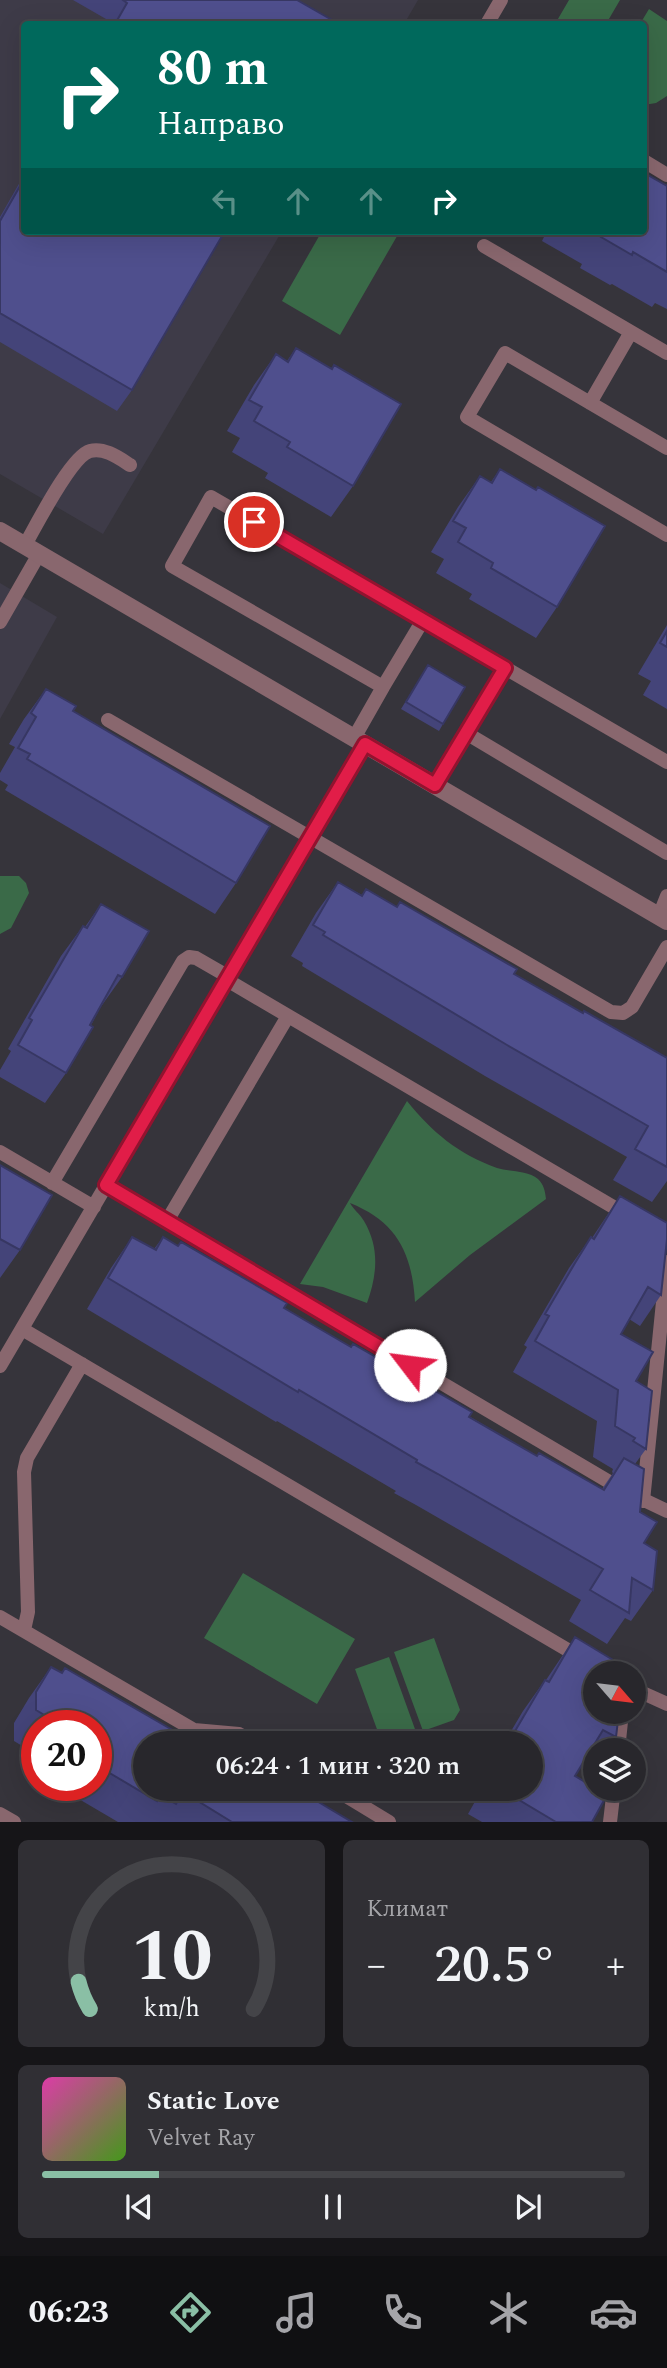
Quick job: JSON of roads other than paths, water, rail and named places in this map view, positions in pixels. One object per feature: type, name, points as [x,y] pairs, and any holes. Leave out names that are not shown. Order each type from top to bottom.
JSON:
[{"type":"street","points":[[0,531],[663,919]]},
{"type":"lane","points":[[489,21],[501,0]]},
{"type":"lane","points":[[647,163],[667,175]]},
{"type":"lane","points":[[484,246],[667,353]]},
{"type":"lane","points":[[590,403],[631,332]]},
{"type":"lane","points":[[667,448],[505,353],[467,417],[667,535]]},
{"type":"lane","points":[[0,622],[74,462],[90,451],[109,453],[130,465]]},
{"type":"lane","points":[[383,687],[172,566],[211,497],[667,762]]},
{"type":"lane","points":[[0,1366],[5,1346],[22,1329],[310,838],[383,687],[423,620]]},
{"type":"lane","points":[[435,785],[505,668]]},
{"type":"lane","points":[[108,720],[611,1013],[623,1013],[632,1007],[667,947]]},
{"type":"lane","points":[[466,733],[667,853]]},
{"type":"lane","points":[[663,919],[667,896]]},
{"type":"lane","points":[[52,1183],[183,961],[189,957],[196,958],[288,1016],[638,1222]]},
{"type":"lane","points":[[167,1221],[288,1016]]},
{"type":"lane","points":[[0,1152],[94,1207]]},
{"type":"lane","points":[[106,1185],[643,1501],[667,1511]]},
{"type":"lane","points":[[643,1501],[667,1262]]},
{"type":"lane","points":[[22,1329],[587,1661]]},
{"type":"lane","points":[[24,1630],[27,1612],[24,1472],[27,1458],[82,1364]]},
{"type":"lane","points":[[0,1617],[194,1730],[205,1731]]},
{"type":"lane","points":[[646,1694],[667,1704]]},
{"type":"lane","points":[[354,1801],[389,1822]]},
{"type":"lane","points":[[610,1822],[612,1801]]},
{"type":"lane","points":[[0,1814],[14,1822]]}]
